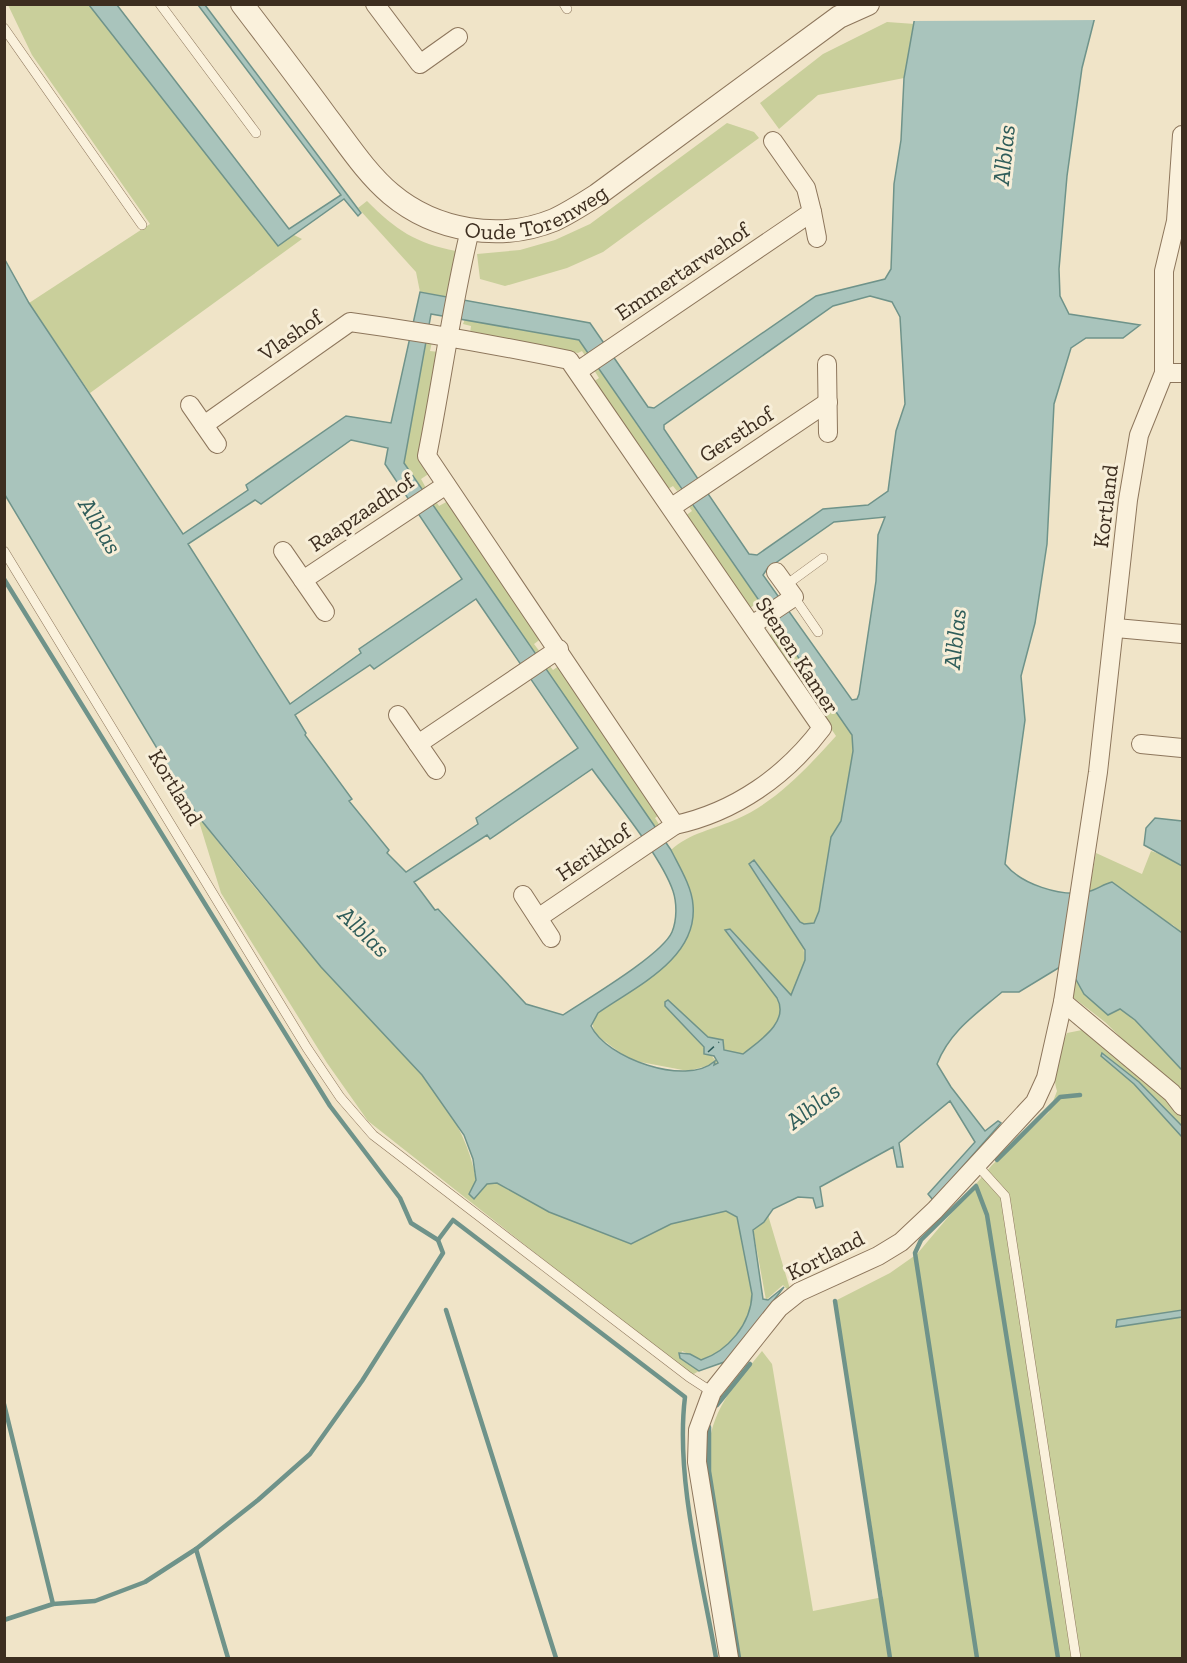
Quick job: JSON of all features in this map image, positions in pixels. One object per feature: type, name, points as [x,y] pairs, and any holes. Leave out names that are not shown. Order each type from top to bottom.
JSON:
[{"type":"street","name":"Oude Torenweg","points":[[242,4],[378,181],[392,194],[434,220],[470,230],[508,231],[536,226],[569,212],[597,195],[839,16],[868,4]]},
{"type":"street","points":[[375,4],[420,64],[458,37]]},
{"type":"street","name":"Kortland","points":[[729,1659],[697,1462],[698,1430],[712,1392],[779,1308],[799,1292],[878,1256],[901,1242],[935,1210],[1035,1102],[1046,1078],[1063,1002],[1098,772],[1116,628],[1128,500],[1139,435],[1173,373],[1164,271],[1179,226],[1182,135]]},
{"type":"street","points":[[773,141],[806,188],[817,238]]},
{"type":"street","name":"Emmertarwehof","points":[[584,367],[812,212]]},
{"type":"street","points":[[470,230],[458,288],[445,332],[427,456],[440,489],[551,653],[675,825]]},
{"type":"street","name":"Vlashof","points":[[204,425],[350,322],[445,332]]},
{"type":"street","name":"Stenen Kamer","points":[[445,332],[569,360],[584,367],[677,503],[822,728],[798,758],[769,783],[701,819],[675,825]]},
{"type":"street","points":[[827,364],[828,433]]},
{"type":"street","name":"Gersthof","points":[[677,503],[828,402]]},
{"type":"street","points":[[190,405],[217,444]]},
{"type":"street","name":"Raapzaadhof","points":[[303,580],[440,489]]},
{"type":"street","name":"Raapzaadhof","points":[[283,550],[325,612]]},
{"type":"street","points":[[756,623],[786,589]]},
{"type":"street","points":[[1116,628],[1182,634]]},
{"type":"street","points":[[418,744],[551,653]]},
{"type":"street","points":[[398,715],[436,770]]},
{"type":"street","points":[[1141,744],[1182,748]]},
{"type":"street","name":"Herikhof","points":[[538,918],[675,825]]},
{"type":"street","points":[[523,895],[551,938]]},
{"type":"street","points":[[1063,1002],[1130,1057],[1182,1106]]},
{"type":"lane","points":[[160,4],[256,133]]},
{"type":"lane","points":[[4,28],[142,225]]},
{"type":"lane","name":"Kortland","points":[[4,551],[307,1048],[340,1097],[373,1135],[689,1377],[712,1392]]},
{"type":"lane","points":[[818,632],[786,589],[823,558]]},
{"type":"lane","points":[[977,1165],[1005,1196],[1076,1659]]},
{"type":"green space","points":[[8,5],[89,5],[278,245],[294,235],[302,239],[90,393],[29,303],[150,224],[32,55]]},
{"type":"green space","points":[[887,22],[915,24],[904,78],[818,95],[779,129],[760,103],[823,54]]},
{"type":"green space","points":[[727,123],[754,132],[759,138],[603,252],[567,268],[505,286],[480,279],[477,254],[520,250],[555,240],[590,224]]},
{"type":"green space","points":[[367,201],[387,220],[407,234],[429,244],[456,251],[447,297],[420,292],[416,272],[358,208]]},
{"type":"green space","points":[[465,319],[579,340],[589,355],[586,357],[582,351],[578,353],[470,333],[471,326],[463,324]]},
{"type":"green space","points":[[426,341],[432,342],[430,351],[439,352],[418,458],[430,473],[421,479],[426,488],[423,490],[404,463]]},
{"type":"green space","points":[[598,368],[681,489],[677,491],[673,486],[668,489],[593,382],[599,378],[594,370]]},
{"type":"green space","points":[[435,500],[439,506],[448,501],[542,638],[534,644],[540,652],[536,655],[431,502]]},
{"type":"green space","points":[[690,502],[764,608],[761,610],[756,604],[750,608],[685,516],[692,511],[687,504]]},
{"type":"green space","points":[[772,620],[852,735],[853,752],[841,821],[831,837],[819,911],[814,923],[800,922],[754,860],[750,866],[803,945],[805,960],[791,996],[729,928],[780,1003],[778,1019],[769,1033],[743,1054],[726,1052],[722,1048],[723,1040],[708,1037],[665,1006],[718,1063],[688,1071],[630,1060],[595,1034],[592,1022],[598,1013],[671,961],[692,897],[671,850],[686,839],[737,819],[765,803],[803,771],[836,736],[769,636],[774,631],[770,623]]},
{"type":"green space","points":[[549,665],[553,670],[560,665],[662,813],[655,818],[660,826],[656,829],[544,667]]},
{"type":"green space","points":[[197,815],[321,966],[414,1065],[435,1092],[454,1120],[468,1149],[476,1180],[469,1194],[474,1199],[487,1184],[497,1183],[526,1199],[631,1244],[671,1224],[726,1211],[737,1217],[752,1294],[751,1305],[743,1326],[729,1343],[701,1360],[682,1351],[680,1358],[699,1371],[692,1375],[368,1121],[327,1063],[221,893]]},
{"type":"green space","points":[[1151,851],[1174,859],[1182,866],[1182,933],[1173,925],[1089,892],[1096,853],[1142,874]]},
{"type":"green space","points":[[1074,976],[1084,994],[1116,1010],[1120,1009],[1135,1020],[1182,1070],[1182,1098],[1105,1022],[1070,995]]},
{"type":"green space","points":[[1082,1030],[1100,1036],[1182,1114],[1182,1126],[1139,1082],[1104,1054],[1101,1056],[1134,1084],[1182,1137],[1182,1310],[1117,1320],[1117,1327],[1182,1317],[1182,1658],[740,1658],[707,1460],[713,1427],[724,1401],[762,1351],[772,1364],[813,1611],[883,1597],[835,1301],[890,1273],[917,1254],[992,1165],[1049,1112],[1057,1091],[1055,1077],[1064,1039],[1067,1033]]},
{"type":"green space","points":[[768,1215],[790,1289],[788,1290],[783,1285],[766,1300],[753,1229]]},
{"type":"water","points":[[89,5],[117,5],[289,229],[341,195],[198,5],[205,5],[361,213],[358,216],[344,199],[278,246]]},
{"type":"water","name":"Alblas","points":[[917,5],[1098,5],[1082,68],[1067,176],[1059,269],[1060,296],[1069,314],[1140,325],[1123,338],[1086,338],[1071,348],[1054,404],[1047,544],[1035,623],[1021,676],[1025,720],[1005,864],[1021,878],[1053,891],[1076,893],[1089,891],[1112,882],[1182,933],[1182,1070],[1135,1020],[1120,1009],[1108,1015],[1084,994],[1074,976],[1060,967],[1019,992],[1002,992],[956,1033],[942,1052],[937,1064],[951,1087],[985,1131],[998,1121],[1001,1123],[933,1200],[928,1194],[975,1142],[950,1101],[899,1143],[903,1167],[897,1167],[893,1147],[820,1187],[823,1206],[816,1208],[813,1198],[798,1197],[773,1209],[764,1222],[753,1230],[763,1299],[768,1300],[784,1287],[727,1361],[699,1371],[680,1358],[679,1353],[690,1354],[701,1360],[720,1350],[743,1326],[751,1305],[752,1294],[737,1217],[726,1211],[671,1224],[631,1244],[549,1212],[497,1183],[487,1184],[474,1199],[469,1194],[476,1180],[473,1159],[464,1135],[422,1075],[321,967],[197,815],[5,495],[4,258],[29,303],[183,534],[248,490],[246,485],[346,416],[391,423],[420,292],[590,323],[648,407],[654,408],[816,296],[885,279],[891,269],[894,184],[901,140],[904,78]],"holes":[[[870,296],[892,302],[900,317],[905,404],[896,431],[888,491],[868,505],[823,509],[757,555],[749,554],[664,429],[664,425],[833,306]],[[431,314],[579,340],[852,735],[853,751],[841,821],[831,837],[819,911],[814,923],[800,922],[754,860],[749,864],[805,950],[805,960],[791,995],[730,929],[725,930],[777,998],[780,1007],[776,1023],[771,1030],[743,1054],[724,1050],[723,1040],[708,1037],[668,1000],[665,1006],[704,1047],[704,1054],[714,1056],[718,1063],[714,1065],[715,1061],[702,1068],[686,1071],[667,1070],[648,1065],[613,1049],[599,1038],[591,1026],[598,1013],[646,982],[675,956],[692,924],[693,905],[690,891],[671,850],[404,463]],[[351,440],[388,448],[385,464],[462,579],[359,649],[361,653],[290,704],[188,544],[255,500],[261,504]],[[885,517],[878,535],[876,581],[857,699],[852,700],[763,575],[767,569],[834,522]],[[476,599],[578,748],[476,818],[478,824],[406,872],[387,853],[389,850],[349,801],[352,799],[305,735],[295,715],[370,665],[374,669]],[[592,769],[648,845],[667,877],[676,906],[672,932],[665,942],[639,964],[563,1015],[526,1004],[438,909],[435,910],[414,882],[487,835],[490,839]]]},
{"type":"water","points":[[1155,818],[1182,821],[1182,866],[1144,845],[1146,828]]},
{"type":"water","points":[[1102,1053],[1139,1082],[1182,1126],[1182,1137],[1134,1084],[1101,1056]]},
{"type":"water","points":[[1182,1310],[1182,1317],[1116,1327],[1117,1320]]},
{"type":"pier","points":[[914,4],[1101,4],[1097,20],[912,21]]},
{"type":"waterway","points":[[4,579],[330,1106],[400,1198],[411,1223],[438,1240],[443,1253],[362,1381],[310,1454],[258,1500],[196,1549],[145,1582],[95,1601],[53,1604],[4,1620]]},
{"type":"waterway","points":[[997,1160],[1060,1097],[1080,1095]]},
{"type":"waterway","points":[[977,1658],[915,1253],[921,1240],[976,1186],[987,1215],[1058,1658]]},
{"type":"waterway","points":[[438,1240],[453,1220],[685,1397],[683,1428],[687,1494],[697,1561],[716,1658]]},
{"type":"waterway","points":[[835,1301],[890,1658]]},
{"type":"waterway","points":[[446,1310],[556,1658]]},
{"type":"waterway","points":[[717,1405],[750,1364]]},
{"type":"waterway","points":[[4,1404],[53,1604]]},
{"type":"waterway","points":[[709,1427],[709,1471],[739,1658]]},
{"type":"waterway","points":[[196,1549],[228,1658]]},
{"type":"ferry route","points":[[708,1052],[719,1042]]}]
